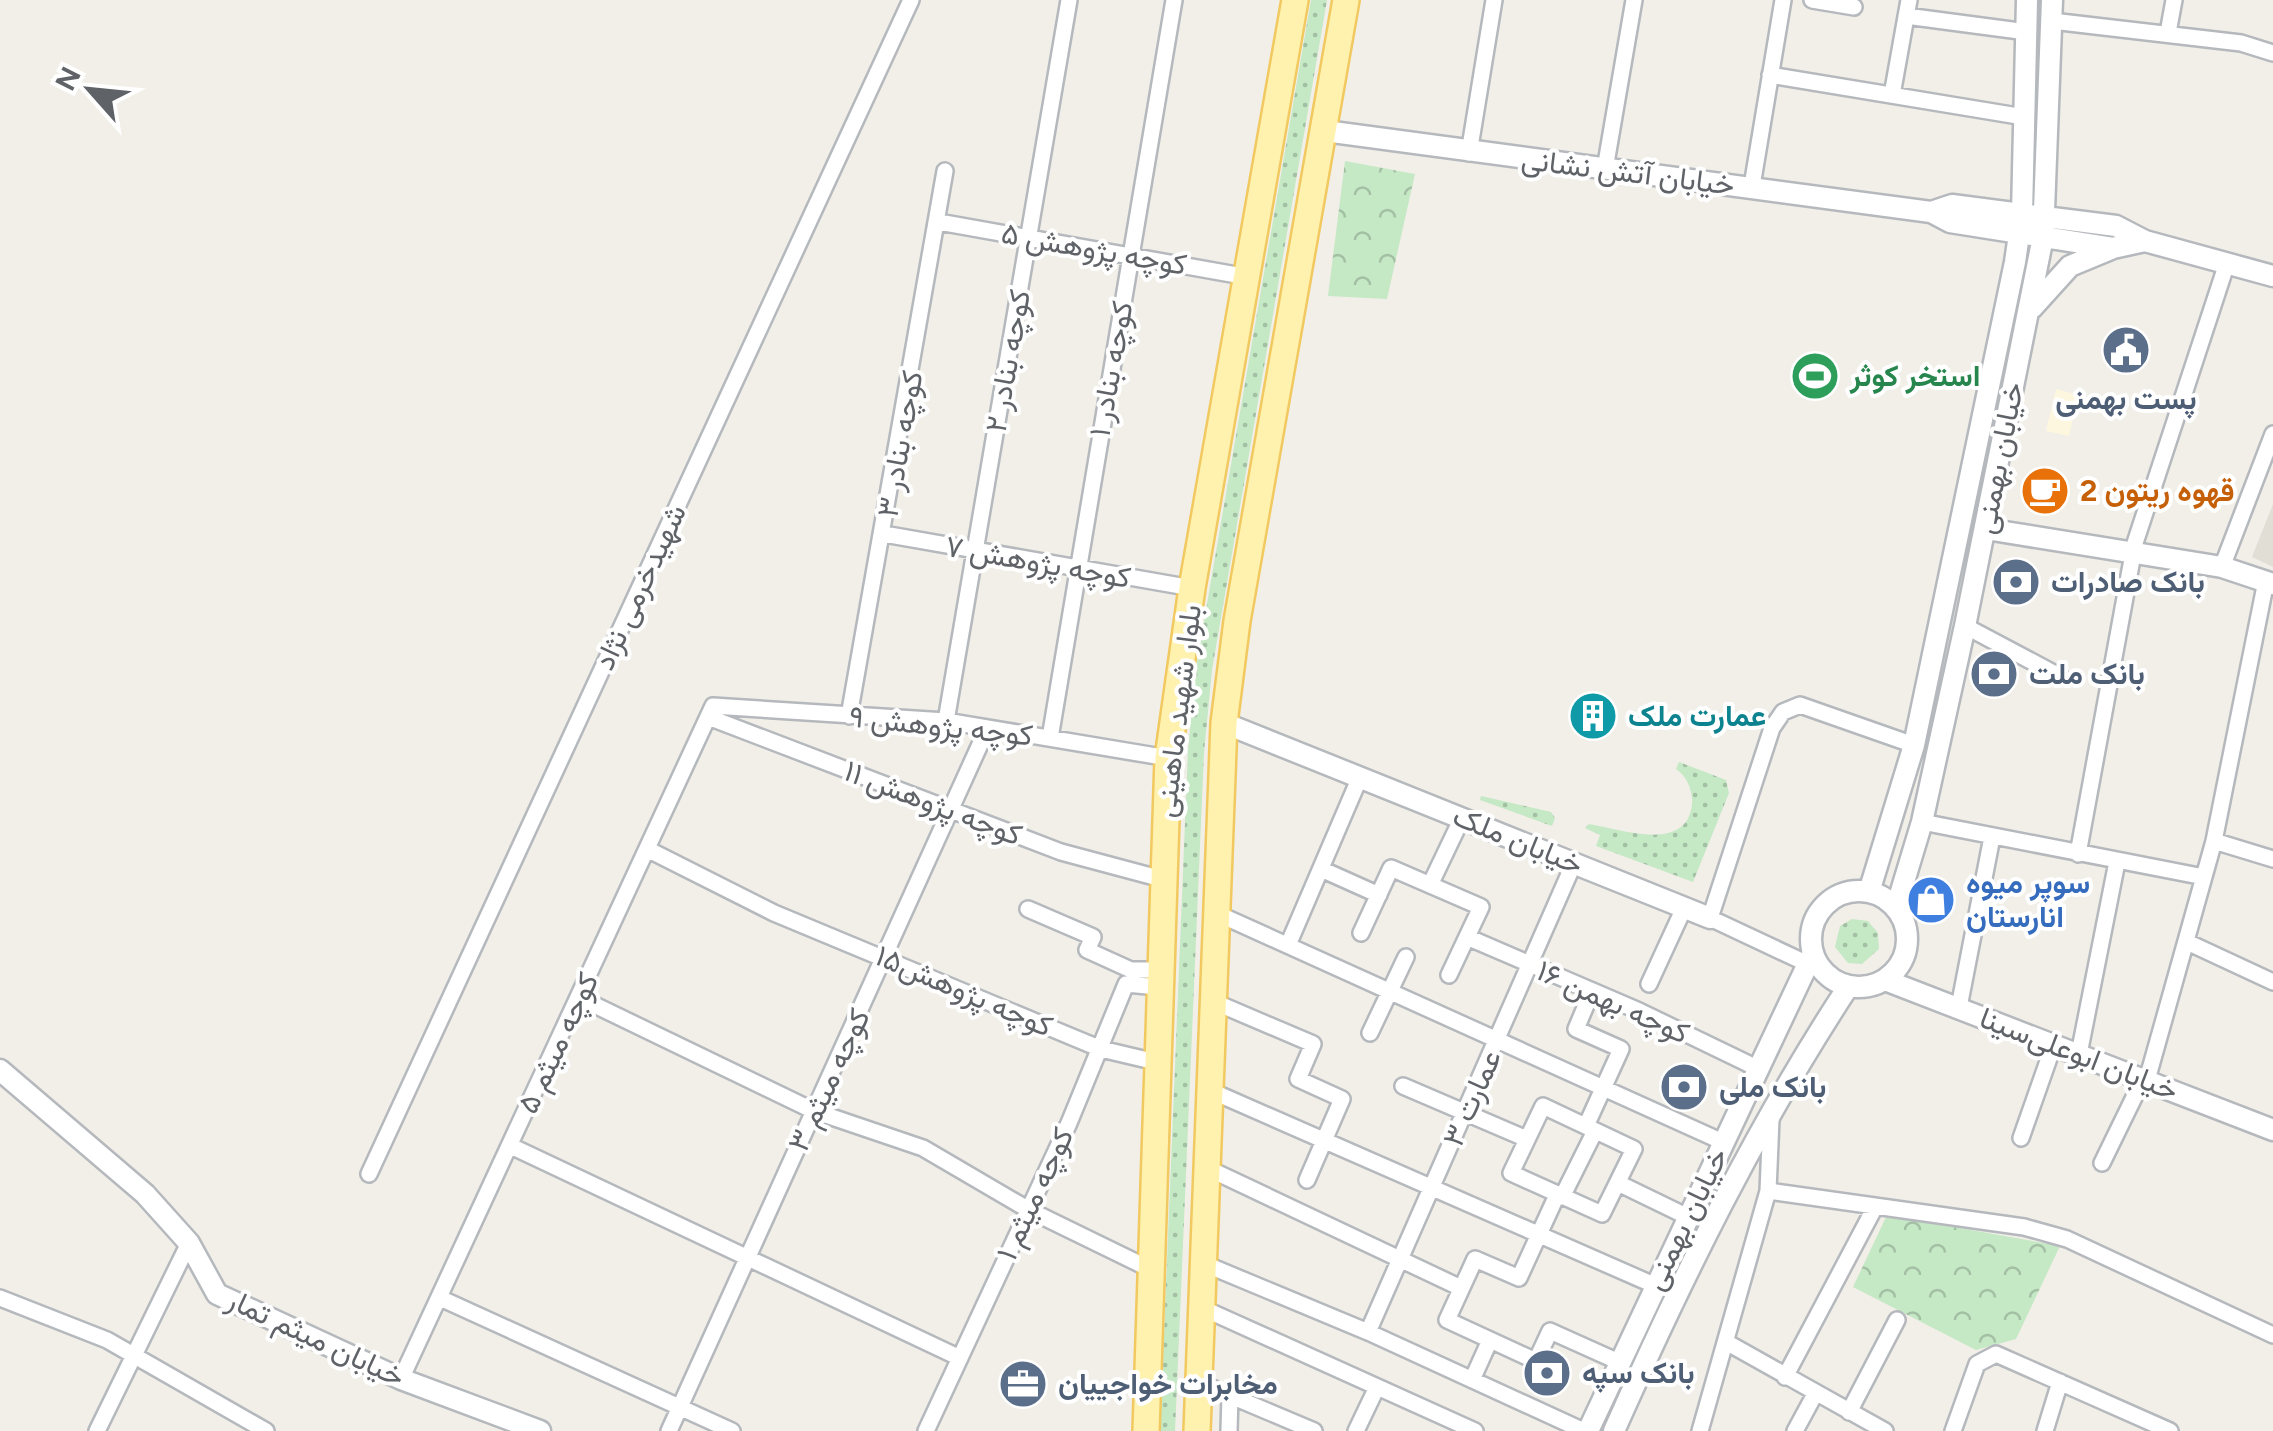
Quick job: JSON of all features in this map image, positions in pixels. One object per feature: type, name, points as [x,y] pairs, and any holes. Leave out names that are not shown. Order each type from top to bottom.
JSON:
[{"type":"main road","name":"بلوار شهید ماهینی","points":[[1146,1431],[1168,758],[1192,588],[1295,0]]},
{"type":"main road","name":"بلوار شهید ماهینی","points":[[1197,1431],[1200,1262],[1224,723],[1237,621],[1346,0]]},
{"type":"street","name":"کوچه بنادر ۲","points":[[946,721],[1070,0]]},
{"type":"street","name":"کوچه بنادر ۱","points":[[1050,738],[1074,569],[1174,0]]},
{"type":"street","points":[[1469,153],[1494,0]]},
{"type":"street","points":[[1605,169],[1634,0]]},
{"type":"street","points":[[1752,186],[1782,0]]},
{"type":"street","points":[[1812,0],[1854,6]]},
{"type":"street","name":"خیابان بهمنی","points":[[1869,892],[1914,745],[2021,224],[2027,0]]},
{"type":"street","points":[[2168,33],[2174,0]]},
{"type":"street","name":"شهیدخرمی نژاد","points":[[369,1174],[908,1]]},
{"type":"street","points":[[1892,94],[1908,8],[2027,32]]},
{"type":"street","points":[[2052,10],[2273,52]]},
{"type":"street","name":"خیابان بهمنی","points":[[1896,908],[1922,822],[1965,626],[2044,226],[2052,10]]},
{"type":"street","points":[[1770,75],[2024,117]]},
{"type":"street","name":"خیابان آتش نشانی","points":[[1325,131],[1932,212],[1950,222],[2044,226]]},
{"type":"street","name":"کوچه بنادر ۳","points":[[849,716],[945,172]]},
{"type":"street","name":"کوچه پژوهش ۵","points":[[939,222],[1248,277]]},
{"type":"street","points":[[2044,226],[2116,226],[2145,241],[2273,276]]},
{"type":"street","points":[[2044,226],[2113,248]]},
{"type":"street","points":[[2028,313],[2070,266],[2113,248],[2145,241]]},
{"type":"street","points":[[2078,854],[2136,556],[2135,543],[2228,263]]},
{"type":"street","points":[[2222,568],[2273,434]]},
{"type":"street","points":[[1986,529],[2222,568],[2270,582],[2214,841],[2187,942],[2145,1079],[2102,1163]]},
{"type":"street","name":"کوچه پژوهش ۷","points":[[884,534],[1192,588]]},
{"type":"street","points":[[1965,626],[2061,677]]},
{"type":"street","points":[[1710,918],[1772,728],[1783,712],[1800,704],[1914,745]]},
{"type":"street","name":"کوچه پژوهش ۹","points":[[711,711],[946,721],[1168,758]]},
{"type":"street","name":"کوچه پژوهش ۱۱","points":[[711,711],[1061,852],[1162,879]]},
{"type":"street","name":"کوچه میثم ۵","points":[[401,1379],[711,711]]},
{"type":"street","name":"خیابان ملک","points":[[1224,723],[1810,959]]},
{"type":"street","name":"کوچه میثم ۳","points":[[669,1431],[987,728]]},
{"type":"street","points":[[1288,945],[1360,777]]},
{"type":"street","points":[[1430,885],[1462,818]]},
{"type":"street","points":[[1922,822],[2204,877]]},
{"type":"street","points":[[1959,1007],[1992,837]]},
{"type":"street","points":[[2214,841],[2273,859]]},
{"type":"street","name":"کوچه پژوهش۱۵","points":[[646,850],[774,913],[1101,1048],[1156,1062]]},
{"type":"street","points":[[2080,1054],[2117,862]]},
{"type":"street","name":"عمارت ۳","points":[[1368,1332],[1574,863]]},
{"type":"street","points":[[1360,933],[1391,868],[1481,908],[1449,975]]},
{"type":"street","points":[[1321,869],[1379,895]]},
{"type":"street","points":[[1869,892],[1896,908],[1907,933],[1907,947],[1903,960],[1885,980],[1848,988],[1829,978],[1810,959],[1810,939],[1819,912],[1841,894],[1869,892]]},
{"type":"street","points":[[1649,984],[1684,908]]},
{"type":"street","points":[[1028,909],[1093,936],[1087,950],[1128,977],[1158,978]]},
{"type":"street","points":[[1216,912],[1723,1142]]},
{"type":"street","name":"کوچه بهمن ۱۶","points":[[1468,937],[1757,1068]]},
{"type":"street","points":[[2187,942],[2273,982]]},
{"type":"street","points":[[1370,1033],[1406,957]]},
{"type":"street","name":"خیابان بهمنی","points":[[1586,1431],[1810,959]]},
{"type":"street","name":"کوچه میثم ۱","points":[[926,1431],[1029,1210],[1128,977]]},
{"type":"street","name":"خیابان ابوعلی‌سینا","points":[[1885,980],[2273,1130]]},
{"type":"street","name":"خیابان بهمنی","points":[[1614,1431],[1671,1301],[1771,1113],[1848,988]]},
{"type":"street","points":[[1592,991],[1576,1029],[1621,1049],[1590,1128],[1519,1278],[1475,1259],[1447,1320],[1536,1361],[1550,1330],[1619,1362]]},
{"type":"street","points":[[578,997],[814,1111],[923,1148],[1029,1210],[1152,1270]]},
{"type":"street","points":[[1212,1001],[1313,1044],[1298,1079],[1342,1099],[1307,1180]]},
{"type":"street","points":[[2021,1138],[2054,1044]]},
{"type":"street","name":"خیابان میثم تمار","points":[[0,1070],[99,1152],[189,1243],[217,1294],[401,1379],[513,1426],[540,1431]]},
{"type":"street","points":[[1403,1086],[1527,1140]]},
{"type":"street","points":[[1210,1090],[1654,1285]]},
{"type":"street","points":[[1543,1106],[1590,1128],[1634,1149],[1602,1214],[1511,1173],[1543,1106]]},
{"type":"street","points":[[1700,1431],[1768,1191],[1771,1113]]},
{"type":"street","points":[[511,1146],[960,1358]]},
{"type":"street","points":[[1205,1168],[1461,1288]]},
{"type":"street","points":[[1618,1183],[1686,1216]]},
{"type":"street","points":[[1768,1191],[1820,1195],[1875,1207],[2024,1227],[2066,1239],[2273,1334]]},
{"type":"street","points":[[1785,1377],[1875,1207]]},
{"type":"street","points":[[97,1431],[189,1243]]},
{"type":"street","points":[[1200,1262],[1368,1332],[1586,1431]]},
{"type":"street","points":[[0,1298],[133,1355],[266,1431]]},
{"type":"street","points":[[440,1298],[732,1431]]},
{"type":"street","points":[[1200,1308],[1475,1431]]},
{"type":"street","points":[[1849,1412],[1897,1320]]},
{"type":"street","points":[[1472,1380],[1490,1340]]},
{"type":"street","points":[[1726,1342],[1879,1430]]},
{"type":"street","points":[[1953,1431],[1977,1364],[1996,1354],[2060,1382],[2132,1423],[2170,1431]]},
{"type":"street","points":[[1198,1382],[1314,1431]]},
{"type":"street","points":[[2045,1431],[2060,1382]]},
{"type":"street","points":[[1356,1431],[1377,1387]]},
{"type":"street","points":[[1795,1431],[1815,1394]]},
{"type":"street","points":[[1229,1431],[1230,1395]]},
{"type":"shaded area","points":[[2056,389],[2078,395],[2069,436],[2046,431]]},
{"type":"shaded area","points":[[2273,504],[2273,567],[2252,557]]},
{"type":"green space","points":[[1311,0],[1327,0],[1212,670],[1204,752],[1175,1431],[1160,1431],[1188,750],[1196,668]]},
{"type":"green space","points":[[1345,161],[1415,174],[1387,299],[1328,296]]},
{"type":"green space","points":[[1679,762],[1726,780],[1729,793],[1693,882],[1596,846],[1600,835],[1585,828],[1589,824],[1650,835],[1678,829],[1692,804],[1688,784],[1676,769]]},
{"type":"green space","points":[[1481,796],[1551,812],[1555,818],[1552,826],[1480,800]]},
{"type":"green space","points":[[1852,919],[1868,921],[1878,933],[1879,949],[1862,964],[1848,963],[1835,947],[1840,926]]},
{"type":"green space","points":[[1887,1215],[2060,1246],[2016,1339],[1976,1350],[1853,1287]]},
{"type":"place","name":"پست بهمنی","points":[[2126,350]]},
{"type":"place","name":"استخر کوثر","points":[[1815,376]]},
{"type":"place","name":"قهوه ریتون 2","points":[[2045,491]]},
{"type":"place","name":"بانک صادرات","points":[[2016,582]]},
{"type":"place","name":"بانک ملت","points":[[1994,674]]},
{"type":"place","name":"عمارت ملک","points":[[1593,716]]},
{"type":"place","name":"سوپر میوه انارستان","points":[[1931,900]]},
{"type":"place","name":"بانک ملی","points":[[1684,1087]]},
{"type":"place","name":"بانک سپه","points":[[1547,1373]]},
{"type":"place","name":"مخابرات خواجییان","points":[[1023,1384]]}]
